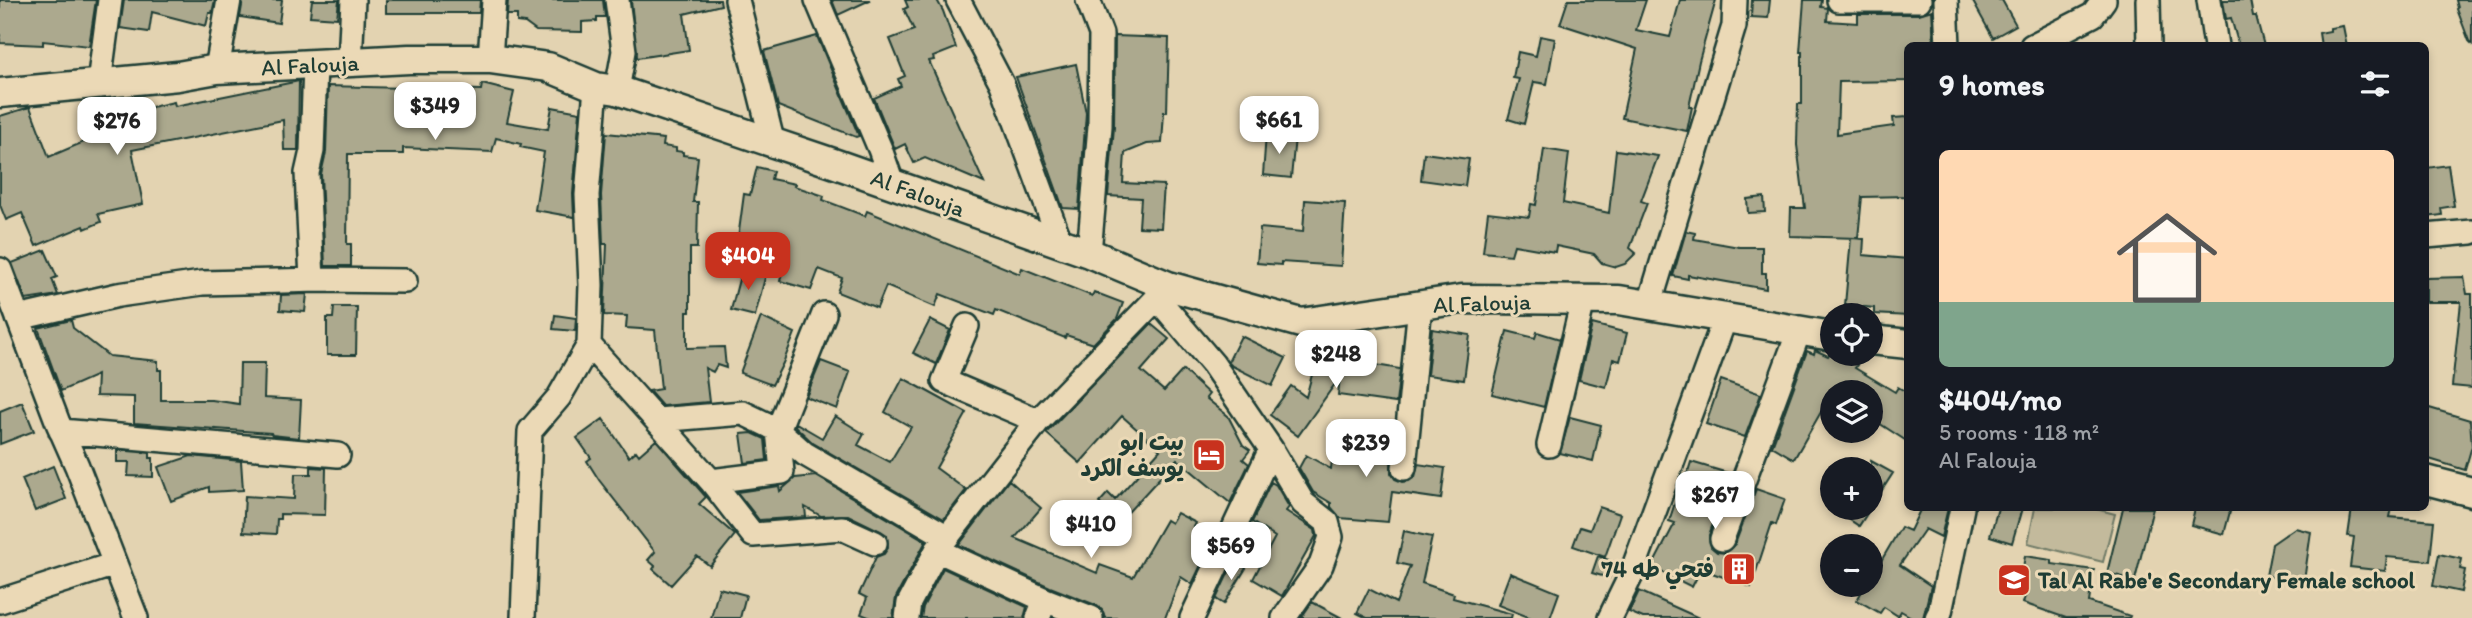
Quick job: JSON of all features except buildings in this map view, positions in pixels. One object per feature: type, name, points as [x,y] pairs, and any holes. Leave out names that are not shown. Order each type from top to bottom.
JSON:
[{"type":"main road","name":"Al Falouja","points":[[0,93],[178,76],[217,69],[409,59],[490,59],[548,67],[892,183],[1089,253],[1162,292],[1301,323],[1462,299],[1619,300],[1820,334]]},
{"type":"main road","points":[[1883,341],[1904,344]]},
{"type":"main road","points":[[2429,481],[2472,492]]},
{"type":"street","points":[[99,83],[110,0]]},
{"type":"street","points":[[217,69],[229,0]]},
{"type":"street","points":[[351,63],[353,0]]},
{"type":"street","points":[[490,59],[494,0]]},
{"type":"street","points":[[523,618],[530,431],[559,397],[589,345],[591,285],[587,195],[607,89],[624,51],[617,0]]},
{"type":"street","points":[[737,0],[773,144]]},
{"type":"street","points":[[817,0],[892,183]]},
{"type":"street","points":[[958,0],[1002,84],[1061,244]]},
{"type":"street","points":[[1088,0],[1101,34],[1100,126],[1089,253]]},
{"type":"street","points":[[1649,306],[1734,26],[1735,0]]},
{"type":"street","points":[[1839,0],[1919,0]]},
{"type":"street","points":[[1946,0],[1948,42]]},
{"type":"street","points":[[2040,42],[2093,15],[2104,0]]},
{"type":"street","points":[[2148,0],[2149,42]]},
{"type":"street","points":[[2209,0],[2215,42]]},
{"type":"street","points":[[312,280],[307,173],[312,151],[315,65]]},
{"type":"street","points":[[2429,236],[2472,232]]},
{"type":"street","points":[[0,270],[136,618]]},
{"type":"street","points":[[18,318],[118,295],[202,283],[405,281]]},
{"type":"street","points":[[907,618],[909,603],[942,543],[1038,421],[1162,292],[1270,449],[1303,503],[1327,522],[1331,537],[1321,565],[1284,618]]},
{"type":"street","points":[[1549,445],[1583,300]]},
{"type":"street","points":[[1404,468],[1420,306]]},
{"type":"street","points":[[711,481],[782,472],[778,430],[824,314]]},
{"type":"street","points":[[1609,618],[1632,575],[1725,318]]},
{"type":"street","points":[[967,326],[944,381],[1038,421]]},
{"type":"street","points":[[1722,540],[1798,331]]},
{"type":"street","points":[[589,345],[711,481],[753,535],[842,528],[875,543]]},
{"type":"street","points":[[658,420],[743,413],[778,430],[805,454],[1042,609],[1091,618]]},
{"type":"street","points":[[61,431],[338,455]]},
{"type":"street","points":[[1192,618],[1270,449]]},
{"type":"street","points":[[1937,618],[1961,511]]},
{"type":"street","points":[[0,601],[115,564]]},
{"type":"shaded area","points":[[2034,511],[2104,511],[2115,514],[2103,562],[2028,543]]},
{"type":"place","name":"بيت ابو يوسف الكرد","points":[[1209,455]]},
{"type":"place","name":"فتحي طه 74","points":[[1739,569]]},
{"type":"place","name":"Tal Al Rabe'e Secondary Female school","points":[[2014,580]]}]
